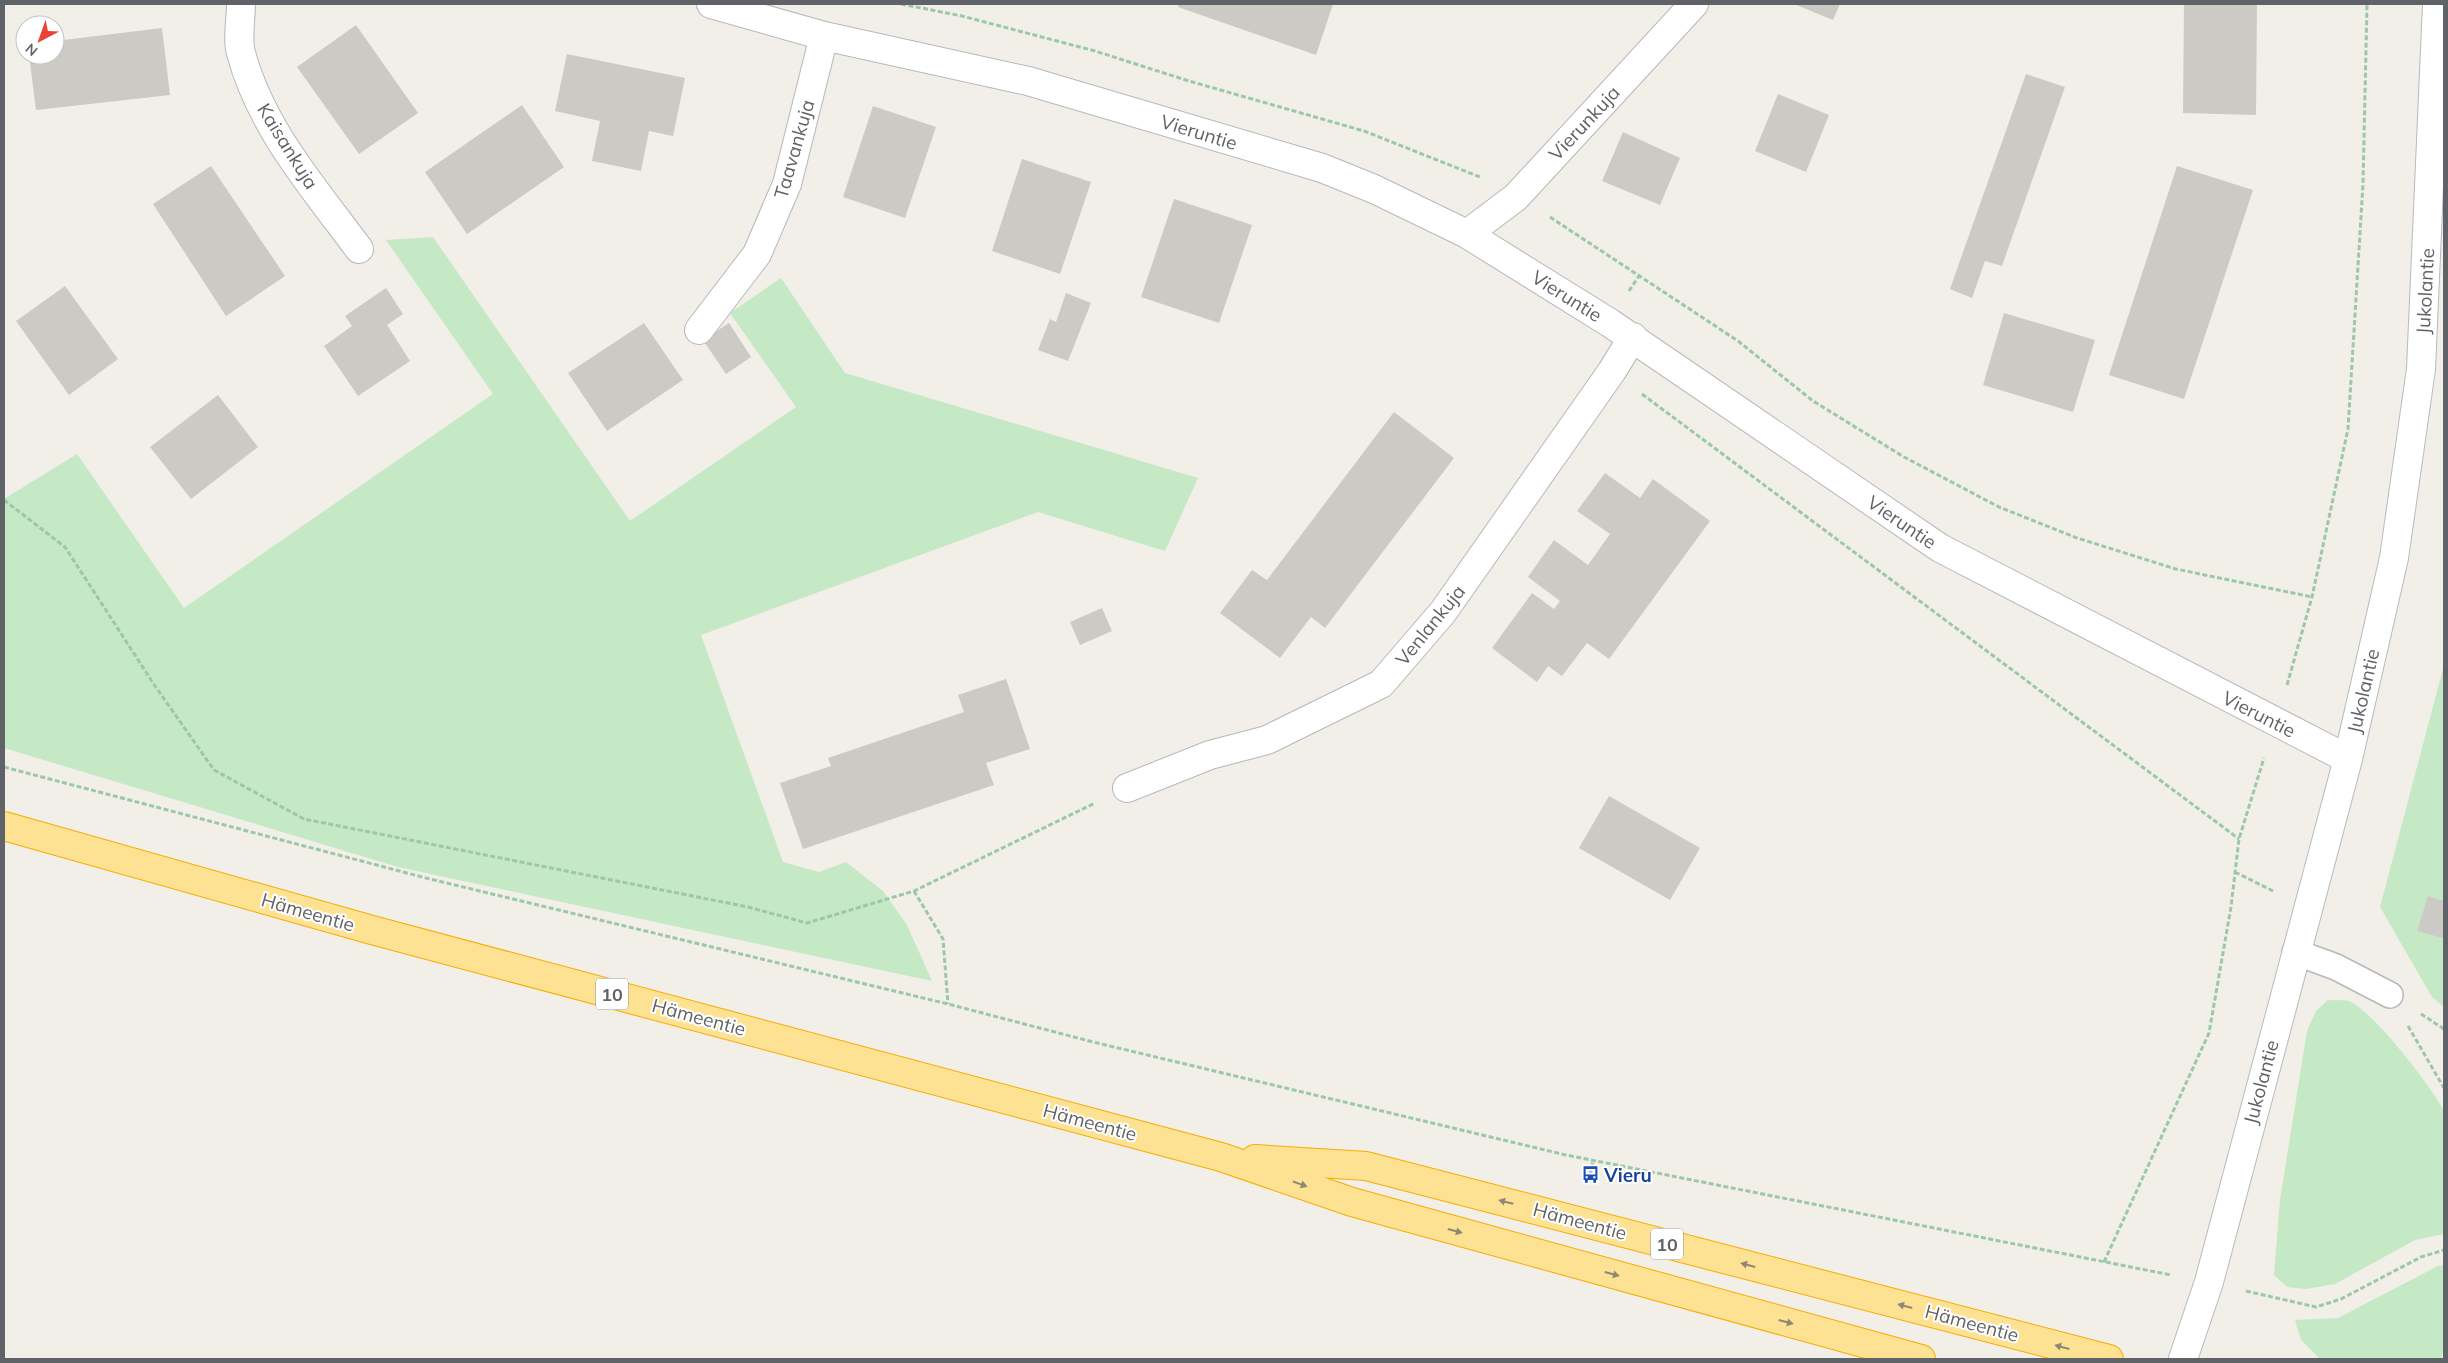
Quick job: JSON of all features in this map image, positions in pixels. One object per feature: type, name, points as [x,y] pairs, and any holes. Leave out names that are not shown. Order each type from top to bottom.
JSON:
[{"type":"highway","name":"Hämeentie","points":[[4,826],[372,930],[1221,1157],[1352,1202],[1921,1359]]},
{"type":"highway","name":"Hämeentie","points":[[1221,1157],[1366,1166],[2109,1359]]},
{"type":"street","name":"Kaisankuja","points":[[241,4],[240,52],[262,109],[294,163],[359,249]]},
{"type":"street","name":"Vieruntie","points":[[711,4],[824,36],[1028,81],[1322,168],[1374,189],[1467,234],[1633,337],[1940,548],[2348,759]]},
{"type":"street","name":"Vierunkuja","points":[[1467,234],[1516,197],[1694,4]]},
{"type":"street","name":"Jukolantie","points":[[2183,1359],[2209,1282],[2306,908],[2348,759],[2394,558],[2421,369],[2437,4]]},
{"type":"street","name":"Taavankuja","points":[[699,330],[756,254],[787,184],[824,36]]},
{"type":"street","name":"Venlankuja","points":[[1127,788],[1210,755],[1267,740],[1381,684],[1443,612],[1612,371],[1633,337]]},
{"type":"lane","points":[[2295,952],[2336,967],[2390,995]]},
{"type":"path","points":[[2301,638],[2348,429],[2363,184],[2367,4]]},
{"type":"path","points":[[1612,371],[2239,839]]},
{"type":"path","points":[[4,500],[65,548],[155,686],[214,770],[304,819],[748,907],[807,923],[914,891],[1127,788]]},
{"type":"path","points":[[4,767],[426,878],[948,1004],[1102,1045],[1593,1161],[2209,1282],[2316,1307],[2341,1299],[2421,1257],[2444,1250]]},
{"type":"path","points":[[2104,1262],[2209,1033],[2231,907],[2239,839],[2249,803]]},
{"type":"path","points":[[2235,872],[2306,908]]},
{"type":"path","points":[[914,891],[943,939],[948,1004]]},
{"type":"path","points":[[2390,995],[2444,1088]]},
{"type":"path","points":[[1590,1175],[1593,1161]]},
{"type":"green space","points":[[433,237],[630,521],[796,407],[730,313],[781,278],[845,373],[1198,478],[1165,551],[1038,512],[701,635],[783,862],[819,872],[846,862],[883,891],[907,925],[932,981],[398,867],[4,748],[4,499],[77,454],[184,608],[493,394],[386,240]]},
{"type":"green space","points":[[2444,665],[2444,1007],[2432,997],[2380,907]]},
{"type":"green space","points":[[2328,1000],[2351,1002],[2362,1009],[2402,1052],[2444,1111],[2444,1234],[2415,1240],[2335,1284],[2306,1289],[2287,1287],[2274,1275],[2280,1200],[2307,1031],[2316,1011]]},
{"type":"green space","points":[[2444,1265],[2444,1349],[2441,1359],[2320,1359],[2301,1340],[2295,1320],[2338,1318],[2438,1266]]},
{"type":"building","points":[[1179,4],[1333,4],[1316,55],[1178,7]]},
{"type":"building","points":[[1794,4],[1840,4],[1833,20]]},
{"type":"building","points":[[2184,4],[2257,4],[2256,115],[2183,113]]},
{"type":"building","points":[[356,25],[418,113],[359,154],[297,67]]},
{"type":"building","points":[[162,28],[170,95],[36,110],[30,65],[65,65],[65,40]]},
{"type":"building","points":[[567,54],[685,78],[673,136],[649,131],[641,171],[592,161],[600,121],[555,111]]},
{"type":"building","points":[[2026,74],[2065,87],[2002,266],[1985,261],[1972,298],[1950,289]]},
{"type":"building","points":[[1778,94],[1829,115],[1806,172],[1755,151]]},
{"type":"building","points":[[522,105],[564,167],[467,234],[425,172]]},
{"type":"building","points":[[873,106],[936,127],[905,218],[843,197]]},
{"type":"building","points":[[1623,132],[1680,158],[1660,205],[1602,181]]},
{"type":"building","points":[[1022,159],[1091,182],[1060,274],[992,251]]},
{"type":"building","points":[[211,166],[285,276],[226,316],[153,204]]},
{"type":"building","points":[[2177,166],[2253,190],[2184,399],[2109,375]]},
{"type":"building","points":[[1174,199],[1252,225],[1219,323],[1141,297]]},
{"type":"building","points":[[65,286],[118,359],[69,395],[16,321]]},
{"type":"building","points":[[386,288],[403,314],[387,325],[410,361],[358,396],[324,346],[352,326],[345,316]]},
{"type":"building","points":[[1066,293],[1091,303],[1068,361],[1038,350],[1050,319],[1056,322]]},
{"type":"building","points":[[2004,313],[2095,340],[2073,412],[1983,385]]},
{"type":"building","points":[[644,323],[683,380],[607,431],[568,373]]},
{"type":"building","points":[[729,323],[751,357],[726,374],[703,340]]},
{"type":"building","points":[[218,395],[258,447],[191,499],[150,447]]},
{"type":"building","points":[[1394,412],[1454,458],[1325,628],[1311,617],[1280,658],[1220,613],[1252,570],[1267,580]]},
{"type":"building","points":[[1605,473],[1640,498],[1653,479],[1710,521],[1609,659],[1587,643],[1562,676],[1548,666],[1537,682],[1492,648],[1532,593],[1554,609],[1560,601],[1528,577],[1554,540],[1588,565],[1610,534],[1577,511]]},
{"type":"building","points":[[1102,608],[1112,631],[1080,645],[1070,622]]},
{"type":"building","points":[[1006,679],[1030,749],[986,763],[994,785],[803,849],[780,783],[831,766],[828,758],[964,712],[958,695]]},
{"type":"building","points":[[1609,796],[1700,848],[1670,900],[1579,848]]},
{"type":"building","points":[[2428,896],[2444,901],[2443,938],[2417,931]]},
{"type":"place","name":"Vieru","points":[[1590,1175]]}]
